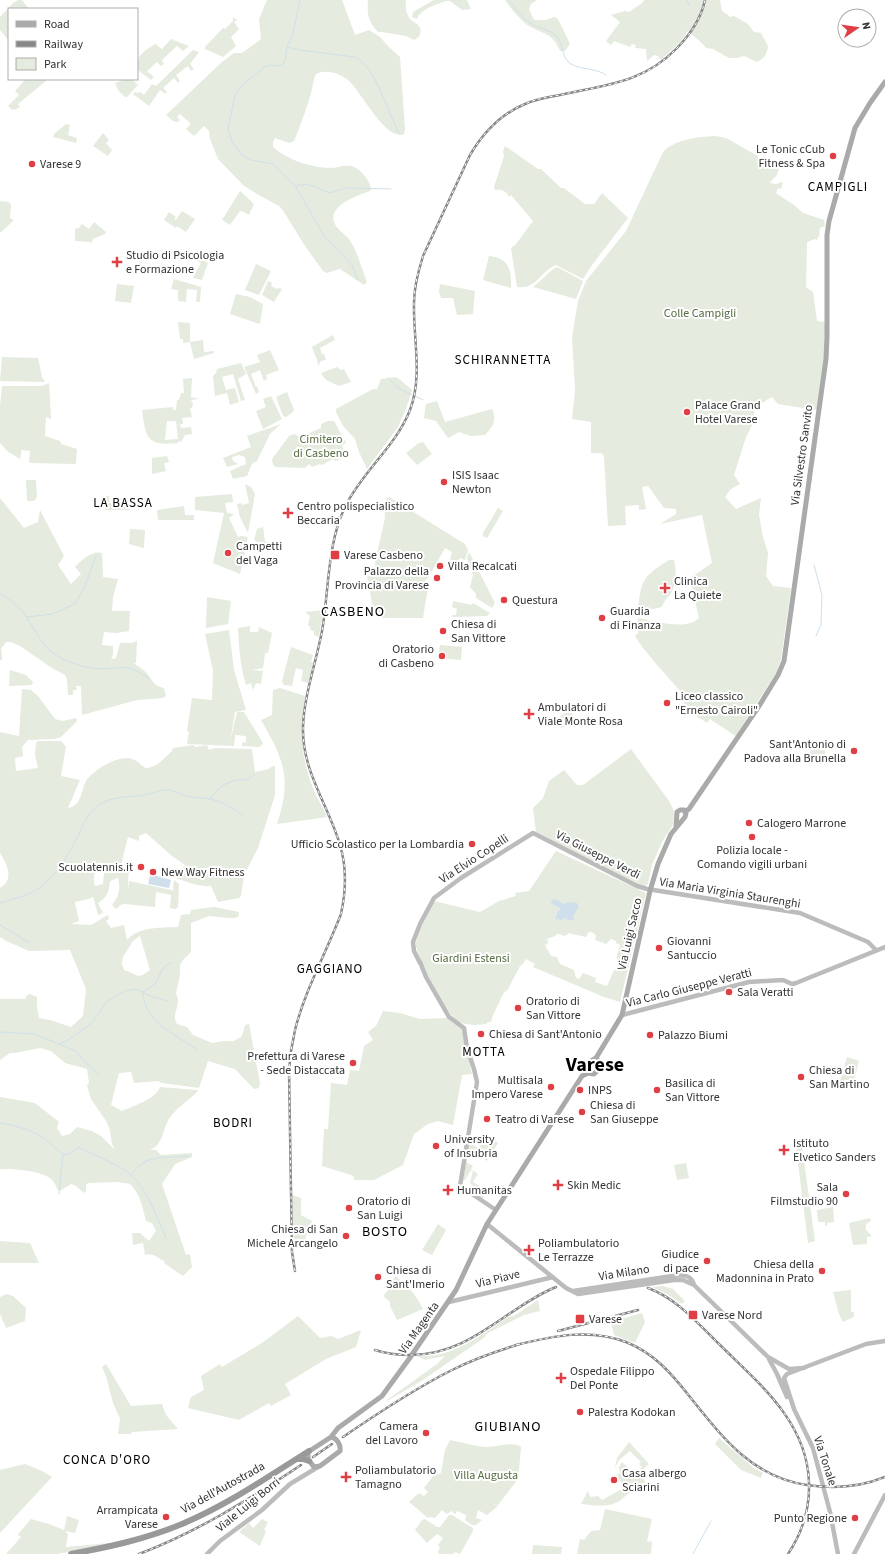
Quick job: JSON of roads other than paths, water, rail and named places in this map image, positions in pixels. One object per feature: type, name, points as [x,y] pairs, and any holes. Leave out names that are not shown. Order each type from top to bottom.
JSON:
[{"type":"highway","name":"Via dell'Autostrada","points":[[71,1554],[130,1542],[183,1524],[220,1505],[292,1461],[309,1457]]},
{"type":"main road","name":"Via Silvestro Sanvito","points":[[685,812],[689,809],[740,736],[778,675],[784,661],[826,359],[828,227],[855,128],[885,82]]},
{"type":"main road","points":[[680,810],[685,812],[685,817],[676,827],[677,812],[680,810]]},
{"type":"main road","points":[[677,815],[680,819],[683,819]]},
{"type":"main road","name":"Via Luigi Sacco","points":[[598,1060],[622,1015],[651,890],[662,852],[676,827]]},
{"type":"main road","name":"Via Giuseppe Verdi","points":[[536,835],[637,886],[651,890]]},
{"type":"main road","name":"Via Elvio Copelli","points":[[496,1210],[460,1186],[477,1082],[467,1048],[465,1032],[462,1025],[449,1016],[420,964],[414,945],[415,935],[433,899],[461,878],[527,837],[536,835]]},
{"type":"main road","name":"Via Maria Virginia Staurenghi","points":[[651,890],[755,905],[805,916],[868,942],[876,950]]},
{"type":"main road","points":[[876,950],[885,946]]},
{"type":"main road","name":"Via Carlo Giuseppe Veratti","points":[[622,1015],[749,982],[784,980],[792,984],[876,950]]},
{"type":"main road","points":[[591,1060],[598,1060],[600,1066],[596,1072],[593,1074],[588,1073],[587,1069],[591,1060]]},
{"type":"main road","name":"Via Magenta","points":[[336,1441],[336,1430],[382,1396],[449,1302],[462,1279],[487,1224],[582,1076],[588,1073]]},
{"type":"main road","name":"Via Milano","points":[[487,1224],[566,1288],[581,1294],[674,1280],[683,1280],[694,1285]]},
{"type":"main road","name":"Via Milano","points":[[573,1291],[679,1275],[689,1276],[694,1285]]},
{"type":"main road","name":"Via Piave","points":[[449,1302],[553,1277]]},
{"type":"main road","points":[[694,1285],[768,1357],[786,1368],[804,1368]]},
{"type":"main road","points":[[783,1381],[785,1376],[804,1368],[866,1344],[885,1341]]},
{"type":"main road","name":"Via Tonale","points":[[768,1357],[783,1381],[792,1410],[813,1448],[840,1554]]},
{"type":"main road","points":[[309,1457],[314,1467],[318,1467],[339,1453],[336,1441],[338,1433],[343,1425]]},
{"type":"main road","points":[[309,1457],[336,1441]]},
{"type":"main road","points":[[305,1475],[310,1468],[309,1457]]},
{"type":"main road","name":"Viale Luigi Borri","points":[[207,1554],[220,1541],[262,1510],[290,1484],[318,1467]]},
{"type":"main road","points":[[854,1553],[885,1495]]},
{"type":"water","points":[[150,876],[157,876],[171,880],[169,888],[148,884]]},
{"type":"water","points":[[565,903],[577,903],[579,906],[573,917],[574,920],[567,920],[567,918],[555,920],[558,911],[564,907]]},
{"type":"waterway","points":[[300,0],[293,33],[287,47],[354,57],[362,61],[375,79],[399,133]]},
{"type":"waterway","points":[[509,0],[519,14],[528,22],[552,33],[557,37],[564,55],[571,64],[598,71],[606,75]]},
{"type":"waterway","points":[[687,0],[690,6]]},
{"type":"waterway","points":[[287,47],[285,61],[283,64],[280,66],[269,65],[264,67],[240,87],[235,96],[228,128],[232,142],[242,155],[251,160],[273,164],[295,186],[310,185],[330,193],[345,188],[391,189]]},
{"type":"waterway","points":[[296,187],[324,236],[352,265],[358,280]]},
{"type":"waterway","points":[[388,378],[398,388],[423,400]]},
{"type":"waterway","points":[[27,617],[52,614],[75,604],[85,586],[96,556]]},
{"type":"waterway","points":[[814,565],[822,595],[821,625],[816,636]]},
{"type":"waterway","points":[[0,593],[22,611],[42,642],[51,652],[65,660],[81,666],[100,669],[133,669],[149,679]]},
{"type":"waterway","points":[[210,799],[226,784],[237,780],[245,780],[254,775]]},
{"type":"waterway","points":[[0,903],[31,893],[46,882],[65,859],[91,812],[107,801],[168,790],[186,796],[214,800],[243,815]]},
{"type":"waterway","points":[[554,902],[564,907]]},
{"type":"waterway","points":[[0,925],[30,943]]},
{"type":"waterway","points":[[171,962],[163,968],[155,984],[143,992],[145,1002],[149,1012],[155,1020],[171,1033],[197,1049]]},
{"type":"waterway","points":[[59,1045],[92,1023],[107,1001],[125,991],[136,989],[150,996],[168,1001]]},
{"type":"waterway","points":[[0,1032],[35,1034],[76,1051],[98,1074]]},
{"type":"waterway","points":[[0,1123],[19,1127],[38,1134],[63,1154],[69,1154],[78,1148],[83,1149],[114,1164],[130,1174],[146,1195],[166,1238]]},
{"type":"waterway","points":[[59,1194],[63,1155]]},
{"type":"waterway","points":[[131,1176],[137,1168],[149,1160],[164,1157],[189,1156]]},
{"type":"waterway","points":[[693,1554],[711,1521]]},
{"type":"railway","points":[[295,1271],[292,1252],[289,1070],[295,1030],[299,1015],[341,914],[345,880],[344,862],[340,845],[311,773],[307,759],[304,743],[304,715],[308,691],[320,643],[332,551],[340,519],[353,493],[388,447],[404,423],[414,397],[417,371],[414,297],[423,256],[470,155],[493,125],[508,113],[529,102],[622,81],[650,69],[676,49],[686,38],[698,20],[705,0]]},
{"type":"railway","points":[[375,1350],[393,1354],[411,1355],[432,1353],[452,1347],[470,1339],[520,1306],[556,1287]]},
{"type":"railway","points":[[648,1288],[669,1299],[696,1321],[766,1391],[791,1423],[800,1441],[806,1461],[809,1492],[801,1529],[788,1554]]},
{"type":"railway","points":[[558,1331],[638,1310]]},
{"type":"railway","points":[[516,1345],[557,1336],[585,1334],[598,1335],[626,1342],[645,1352],[662,1365],[727,1441],[740,1453],[770,1474],[788,1481],[827,1487],[857,1485],[885,1477]]},
{"type":"railway","points":[[343,1437],[369,1419],[438,1377],[494,1352],[520,1344]]},
{"type":"railway","points":[[313,1457],[332,1444]]},
{"type":"railway","points":[[139,1554],[182,1536],[223,1514],[301,1465]]},
{"type":"place","name":"Le Tonic cCub Fitness & Spa","points":[[833,156]]},
{"type":"place","name":"Varese 9","points":[[32,164]]},
{"type":"place","name":"Studio di Psicologia e Formazione","points":[[117,262]]},
{"type":"place","name":"Palace Grand Hotel Varese","points":[[687,412]]},
{"type":"place","name":"ISIS Isaac Newton","points":[[444,482]]},
{"type":"place","name":"Centro polispecialistico Beccaria","points":[[288,513]]},
{"type":"place","name":"Campetti del Vaga","points":[[228,553]]},
{"type":"place","name":"Varese Casbeno","points":[[335,555]]},
{"type":"place","name":"Villa Recalcati","points":[[440,566]]},
{"type":"place","name":"Palazzo della Provincia di Varese","points":[[437,578]]},
{"type":"place","name":"Clinica La Quiete","points":[[665,588]]},
{"type":"place","name":"Questura","points":[[504,600]]},
{"type":"place","name":"Guardia di Finanza","points":[[602,618]]},
{"type":"place","name":"Chiesa di San Vittore","points":[[443,631]]},
{"type":"place","name":"Oratorio di Casbeno","points":[[442,656]]},
{"type":"place","name":"Liceo classico \"Ernesto Cairoli\"","points":[[667,703]]},
{"type":"place","name":"Ambulatori di Viale Monte Rosa","points":[[529,714]]},
{"type":"place","name":"Sant'Antonio di Padova alla Brunella","points":[[854,751]]},
{"type":"place","name":"Calogero Marrone","points":[[749,823]]},
{"type":"place","name":"Polizia locale - Comando vigili urbani","points":[[752,837]]},
{"type":"place","name":"Ufficio Scolastico per la Lombardia","points":[[472,844]]},
{"type":"place","name":"Scuolatennis.it","points":[[141,867]]},
{"type":"place","name":"New Way Fitness","points":[[153,872]]},
{"type":"place","name":"Giovanni Santuccio","points":[[659,948]]},
{"type":"place","name":"Sala Veratti","points":[[729,992]]},
{"type":"place","name":"Oratorio di San Vittore","points":[[518,1008]]},
{"type":"place","name":"Chiesa di Sant'Antonio","points":[[481,1034]]},
{"type":"place","name":"Palazzo Biumi","points":[[650,1035]]},
{"type":"place","name":"Prefettura di Varese - Sede Distaccata","points":[[353,1063]]},
{"type":"place","name":"Chiesa di San Martino","points":[[801,1077]]},
{"type":"place","name":"Multisala Impero Varese","points":[[551,1087]]},
{"type":"place","name":"INPS","points":[[580,1090]]},
{"type":"place","name":"Basilica di San Vittore","points":[[657,1090]]},
{"type":"place","name":"Chiesa di San Giuseppe","points":[[582,1112]]},
{"type":"place","name":"Teatro di Varese","points":[[487,1119]]},
{"type":"place","name":"University of Insubria","points":[[436,1146]]},
{"type":"place","name":"Istituto Elvetico Sanders","points":[[784,1150]]},
{"type":"place","name":"Skin Medic","points":[[558,1185]]},
{"type":"place","name":"Humanitas","points":[[448,1190]]},
{"type":"place","name":"Sala Filmstudio 90","points":[[846,1194]]},
{"type":"place","name":"Oratorio di San Luigi","points":[[349,1208]]},
{"type":"place","name":"Chiesa di San Michele Arcangelo","points":[[346,1236]]},
{"type":"place","name":"Poliambulatorio Le Terrazze","points":[[529,1250]]},
{"type":"place","name":"Giudice di pace","points":[[707,1261]]},
{"type":"place","name":"Chiesa della Madonnina in Prato","points":[[822,1271]]},
{"type":"place","name":"Chiesa di Sant'Imerio","points":[[378,1277]]},
{"type":"place","name":"Varese Nord","points":[[693,1315]]},
{"type":"place","name":"Varese","points":[[580,1319]]},
{"type":"place","name":"Ospedale Filippo Del Ponte","points":[[561,1378]]},
{"type":"place","name":"Palestra Kodokan","points":[[580,1412]]},
{"type":"place","name":"Camera del Lavoro","points":[[426,1433]]},
{"type":"place","name":"Poliambulatorio Tamagno","points":[[346,1477]]},
{"type":"place","name":"Casa albergo Sciarini","points":[[614,1480]]},
{"type":"place","name":"Arrampicata Varese","points":[[166,1517]]},
{"type":"place","name":"Punto Regione","points":[[855,1518]]},
{"type":"district","name":"CAMPIGLI","points":[[838,187]]},
{"type":"district","name":"SCHIRANNETTA","points":[[503,360]]},
{"type":"district","name":"LA BASSA","points":[[123,503]]},
{"type":"district","name":"CASBENO","points":[[353,612]]},
{"type":"district","name":"GAGGIANO","points":[[330,969]]},
{"type":"district","name":"MOTTA","points":[[484,1052]]},
{"type":"district","name":"Varese","points":[[595,1065]]},
{"type":"district","name":"BODRI","points":[[233,1123]]},
{"type":"district","name":"BOSTO","points":[[385,1232]]},
{"type":"district","name":"GIUBIANO","points":[[508,1427]]},
{"type":"district","name":"CONCA D'ORO","points":[[107,1460]]},
{"type":"park label","name":"Colle Campigli","points":[[700,313]]},
{"type":"park label","name":"Cimitero di Casbeno","points":[[321,446]]},
{"type":"park label","name":"Giardini Estensi","points":[[471,958]]},
{"type":"park label","name":"Villa Augusta","points":[[486,1475]]}]
